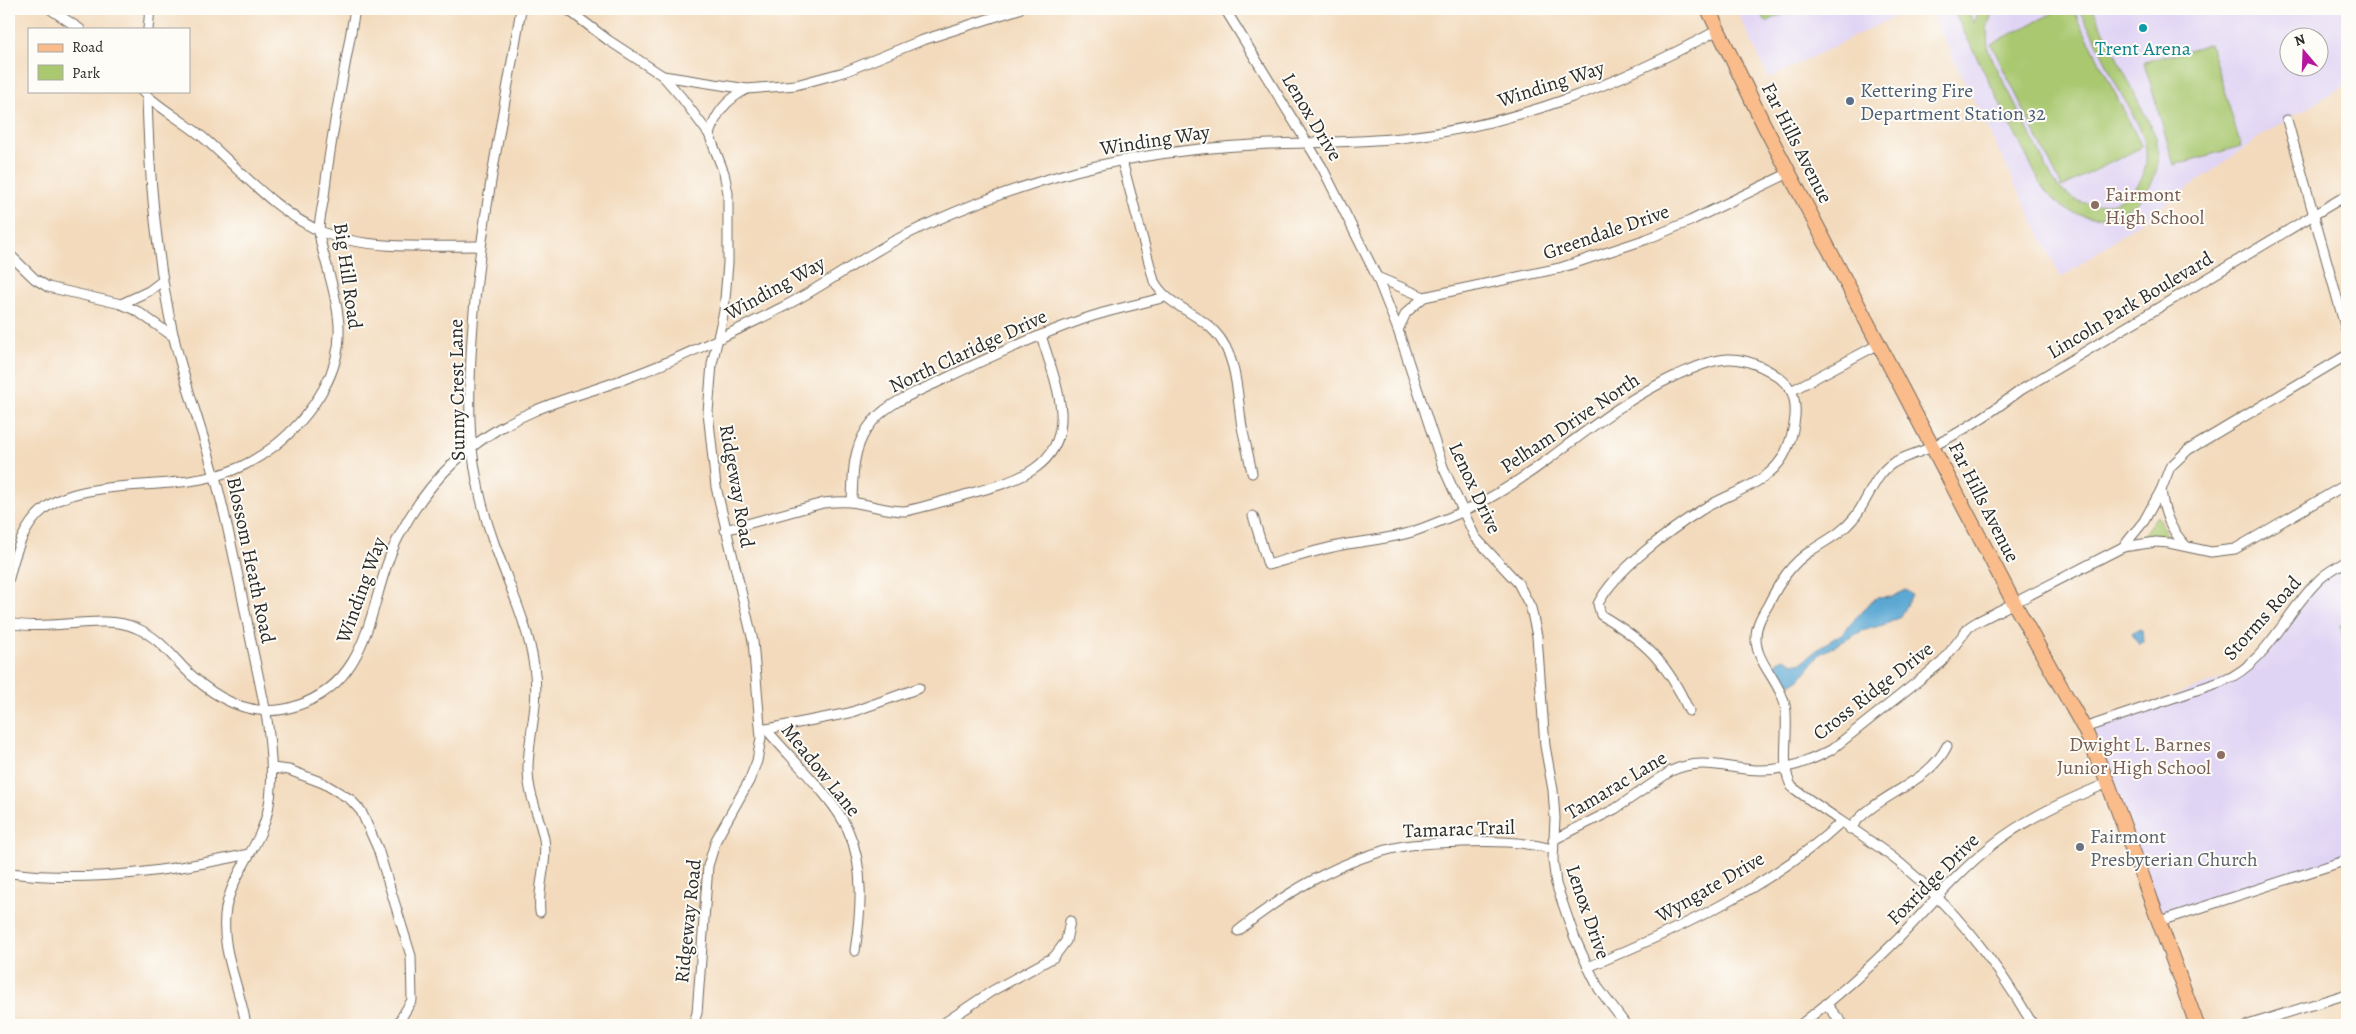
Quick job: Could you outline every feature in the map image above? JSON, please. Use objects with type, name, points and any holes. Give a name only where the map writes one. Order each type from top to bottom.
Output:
[{"type":"main road","name":"Far Hills Avenue","points":[[1708,9],[1789,173],[2014,603],[2084,728],[2108,783],[2197,1025]]},
{"type":"street","points":[[50,9],[78,28]]},
{"type":"street","points":[[148,28],[150,9]]},
{"type":"street","name":"Big Hill Road","points":[[9,578],[15,553],[23,536],[33,520],[52,503],[78,494],[105,488],[215,477],[256,459],[288,435],[315,403],[329,377],[337,350],[340,320],[319,231],[330,143],[354,9]]},
{"type":"street","name":"Sunny Crest Lane","points":[[521,9],[480,246],[471,356],[472,447],[486,518],[518,607],[534,664],[537,703],[528,770],[529,787],[544,839],[545,851],[539,888],[540,912]]},
{"type":"street","name":"Ridgeway Road","points":[[567,9],[608,40],[663,76],[682,98],[709,134],[724,173],[729,209],[726,292],[719,338],[712,364],[708,412],[715,479],[725,530],[750,620],[763,730],[757,761],[716,840],[708,866],[697,1013],[693,1025]]},
{"type":"street","points":[[663,76],[747,88],[771,88],[820,80],[954,29],[1019,9]]},
{"type":"street","name":"Lenox Drive","points":[[1225,9],[1308,144],[1377,278],[1398,330],[1443,467],[1475,537],[1518,583],[1531,608],[1537,636],[1545,746],[1553,790],[1555,818],[1553,844],[1556,884],[1574,936],[1588,967],[1599,989],[1626,1025]]},
{"type":"street","name":"Winding Way","points":[[9,624],[33,627],[108,622],[134,626],[159,641],[189,673],[218,696],[238,706],[265,712],[284,710],[316,697],[339,678],[352,662],[369,629],[391,554],[400,534],[428,488],[472,447],[501,425],[628,378],[719,338],[786,306],[851,265],[938,219],[1024,186],[1122,161],[1214,148],[1404,138],[1451,131],[1526,113],[1589,92],[1622,78],[1718,30]]},
{"type":"street","points":[[709,134],[721,108],[727,101],[747,88]]},
{"type":"street","points":[[145,94],[196,132],[280,206],[319,231],[337,238],[376,244],[480,246]]},
{"type":"street","name":"Blossom Heath Road","points":[[145,94],[149,168],[162,281],[174,337],[229,532],[265,712],[272,768],[272,788],[267,818],[232,890],[224,923],[228,956],[240,996],[246,1025]]},
{"type":"street","points":[[2287,120],[2347,333]]},
{"type":"street","points":[[1122,161],[1154,281],[1165,297],[1202,320],[1215,332],[1228,353],[1233,367],[1252,472]]},
{"type":"street","name":"Greendale Drive","points":[[1424,297],[1511,280],[1603,255],[1690,222],[1789,173]]},
{"type":"street","name":"Lincoln Park Boulevard","points":[[1787,768],[1786,711],[1779,687],[1757,647],[1758,622],[1778,584],[1789,570],[1812,550],[1845,528],[1864,504],[1884,470],[1893,463],[1933,446],[1993,411],[2021,390],[2347,196]]},
{"type":"street","points":[[9,254],[35,279],[48,287],[122,304],[138,311],[174,337]]},
{"type":"street","points":[[1377,278],[1424,297],[1406,313],[1398,330]]},
{"type":"street","points":[[122,304],[149,291],[162,281]]},
{"type":"street","name":"North Claridge Drive","points":[[852,502],[855,455],[866,429],[879,414],[898,402],[1041,334],[1082,319],[1165,297]]},
{"type":"street","points":[[725,530],[823,503],[852,502],[894,511],[905,511],[1019,479],[1036,469],[1045,461],[1058,437],[1061,413],[1059,397],[1041,334]]},
{"type":"street","points":[[1689,711],[1662,662],[1638,638],[1601,615],[1597,609],[1598,604],[1605,593],[1651,546],[1705,508],[1763,478],[1780,462],[1791,436],[1794,419],[1795,402],[1791,391],[1879,344]]},
{"type":"street","points":[[2123,547],[2144,521],[2161,490],[2170,467],[2188,450],[2347,355]]},
{"type":"street","name":"Pelham Drive North","points":[[1253,516],[1268,566],[1322,550],[1412,532],[1463,511],[1516,481],[1632,398],[1698,366],[1714,361],[1739,360],[1768,371],[1786,384],[1791,391]]},
{"type":"street","points":[[2123,547],[2156,542],[2211,552],[2235,549],[2347,484]]},
{"type":"street","points":[[2161,490],[2164,513],[2173,532],[2186,546]]},
{"type":"street","name":"Cross Ridge Drive","points":[[1787,768],[1814,759],[1844,741],[1942,662],[1969,628],[2123,547]]},
{"type":"street","name":"Storms Road","points":[[2084,728],[2223,681],[2241,672],[2310,590],[2322,578],[2347,561]]},
{"type":"street","points":[[763,730],[849,714],[919,688]]},
{"type":"street","name":"Meadow Lane","points":[[763,730],[820,790],[848,830],[855,850],[860,885],[860,922],[856,951]]},
{"type":"street","points":[[1850,829],[1860,817],[1936,764],[1947,746]]},
{"type":"street","name":"Tamarac Lane","points":[[1553,844],[1592,822],[1670,771],[1682,766],[1711,763],[1760,770],[1787,768]]},
{"type":"street","points":[[272,768],[289,770],[323,783],[350,799],[360,811],[378,849],[411,956],[412,1000],[397,1025]]},
{"type":"street","points":[[1787,768],[1789,783],[1792,788],[1900,864],[1936,897],[1987,955],[2009,985],[2033,1025]]},
{"type":"street","name":"Foxridge Drive","points":[[1800,1025],[1826,1004],[1896,940],[1970,863],[2021,825],[2046,810],[2108,783]]},
{"type":"street","name":"Wyngate Drive","points":[[1588,967],[1668,932],[1714,908],[1812,846],[1840,822]]},
{"type":"street","name":"Tamarac Trail","points":[[1238,931],[1260,913],[1307,884],[1355,862],[1404,846],[1496,841],[1553,844]]},
{"type":"street","points":[[9,874],[67,877],[138,873],[199,865],[249,854]]},
{"type":"street","points":[[2160,921],[2347,860]]},
{"type":"street","points":[[941,1025],[992,991],[1054,957],[1066,941],[1070,922]]},
{"type":"street","points":[[2248,1025],[2347,994]]},
{"type":"street","points":[[1826,1004],[1844,1025]]},
{"type":"shaded area","points":[[1736,9],[1911,9],[1769,78]]},
{"type":"shaded area","name":"Fairmont High School","points":[[1929,9],[2347,9],[2347,84],[2267,132],[2061,278]]},
{"type":"shaded area","name":"Dwight L. Barnes Junior High School","points":[[2347,561],[2347,860],[2160,921],[2084,728],[2241,672],[2310,590]]},
{"type":"green space","points":[[1760,9],[1794,9],[1766,22]]},
{"type":"green space","points":[[1960,9],[1967,9],[1974,23],[1980,9],[1994,9],[1987,27],[1988,50],[2052,178],[2064,192],[2079,201],[2095,204],[2111,203],[2126,196],[2137,185],[2145,170],[2146,151],[2139,126],[2078,9],[2093,9],[2156,137],[2158,163],[2151,185],[2137,202],[2119,213],[2099,217],[2077,214],[2057,203],[2040,183],[1954,12]]},
{"type":"green space","points":[[2061,9],[2073,9],[2142,147],[2062,187],[1991,44]]},
{"type":"green space","points":[[2210,44],[2241,146],[2174,165],[2144,62]]},
{"type":"green space","points":[[2157,516],[2169,538],[2140,539]]},
{"type":"green space","points":[[2347,622],[2347,650],[2340,625]]},
{"type":"water","points":[[1906,590],[1912,595],[1899,618],[1862,631],[1820,654],[1800,679],[1792,684],[1783,678],[1776,669],[1777,661],[1784,658],[1794,663],[1801,663],[1823,645],[1843,633],[1876,598],[1892,597]]},
{"type":"water","points":[[2139,629],[2142,631],[2143,642],[2139,645],[2132,634]]},
{"type":"place","name":"Trent Arena","points":[[2143,28]]},
{"type":"place","name":"Kettering Fire Department Station 32","points":[[1850,101]]},
{"type":"place","name":"Fairmont High School","points":[[2095,205]]},
{"type":"place","name":"Dwight L. Barnes Junior High School","points":[[2221,755]]},
{"type":"place","name":"Fairmont Presbyterian Church","points":[[2080,847]]}]
